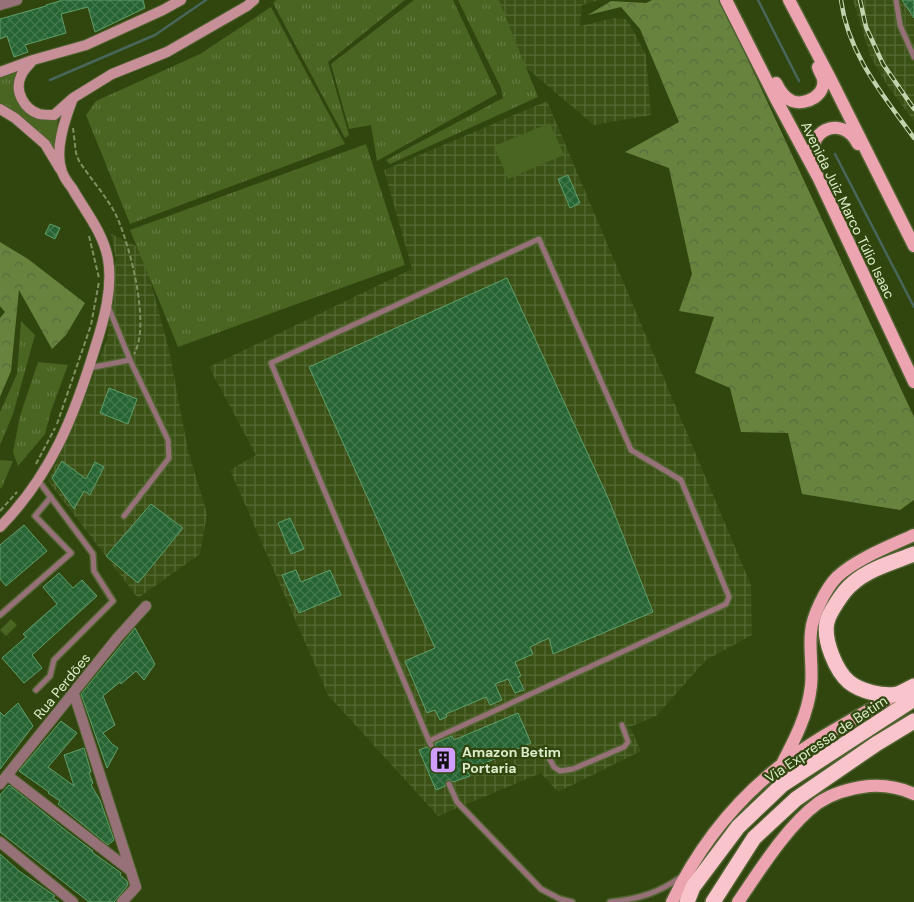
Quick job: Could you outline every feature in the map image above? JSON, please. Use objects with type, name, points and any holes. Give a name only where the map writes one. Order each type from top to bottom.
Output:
[{"type":"highway","points":[[914,554],[867,574],[851,584],[827,622],[827,639],[831,654],[839,670],[849,682],[881,694],[897,694],[914,686]]},
{"type":"highway","name":"Via Expressa de Betim","points":[[687,902],[693,887],[738,827],[782,786],[914,699]]},
{"type":"highway","points":[[713,902],[754,838],[796,799],[914,720]]},
{"type":"main road","points":[[0,72],[32,60],[86,44],[163,10],[181,0]]},
{"type":"main road","points":[[32,60],[21,75],[19,84],[20,97],[28,108],[40,114],[54,115],[73,98],[112,74],[167,52],[247,6],[254,0]]},
{"type":"main road","points":[[726,0],[756,42],[782,94],[791,101],[802,103],[813,99],[820,91],[823,80],[798,26],[789,0]]},
{"type":"main road","name":"Avenida Juiz Marco Túlio Isaac","points":[[726,0],[819,179],[914,382]]},
{"type":"main road","points":[[789,0],[914,246]]},
{"type":"main road","points":[[62,172],[60,153],[63,127],[73,98]]},
{"type":"main road","points":[[0,110],[15,118],[45,144],[98,230],[108,260],[108,296],[89,368],[74,411],[52,458],[38,480],[0,527]]},
{"type":"main road","points":[[851,248],[845,218],[814,159],[812,148],[816,137],[824,130],[835,127],[846,130],[854,137],[873,176],[894,206]]},
{"type":"main road","points":[[781,765],[806,713],[812,685],[811,630],[816,612],[825,593],[836,578],[850,566],[914,535]]},
{"type":"main road","points":[[672,902],[685,874],[716,830],[757,786],[781,765],[818,740],[897,694]]},
{"type":"main road","points":[[738,902],[784,838],[818,804],[834,794],[855,788],[881,785],[914,794]]},
{"type":"street","points":[[0,5],[17,0]]},
{"type":"street","name":"Rua Perdões","points":[[0,784],[146,606]]},
{"type":"street","points":[[74,694],[136,887],[122,902]]},
{"type":"street","points":[[7,775],[131,871]]},
{"type":"street","points":[[0,842],[73,902]]},
{"type":"lane","points":[[896,0],[900,25],[914,57]]},
{"type":"lane","points":[[539,239],[631,450],[681,480],[729,597],[726,604],[430,743],[271,363],[539,239]]},
{"type":"lane","points":[[106,304],[170,448],[169,458],[124,516]]},
{"type":"lane","points":[[89,368],[130,360]]},
{"type":"lane","points":[[36,690],[50,676],[54,660],[113,601],[94,571],[93,554],[38,480]]},
{"type":"lane","points":[[0,615],[71,552],[35,516],[51,497]]},
{"type":"lane","points":[[548,756],[554,767],[560,771],[564,772],[580,766],[627,745],[628,742],[622,725]]},
{"type":"lane","points":[[449,784],[457,802],[541,889],[560,899],[572,902]]},
{"type":"lane","points":[[610,902],[640,898],[664,889],[685,874]]},
{"type":"path","points":[[74,128],[76,153],[79,161],[115,214],[128,248],[135,280],[141,328],[138,348],[130,360]]},
{"type":"path","points":[[36,464],[57,424],[91,325],[100,280],[89,234]]},
{"type":"path","points":[[0,511],[22,486]]},
{"type":"shaded area","points":[[499,0],[600,0],[582,5],[580,26],[614,18],[627,19],[646,55],[651,115],[594,125],[511,55]]},
{"type":"shaded area","points":[[853,0],[914,0],[914,121],[889,88],[871,58]]},
{"type":"shaded area","points":[[547,101],[751,585],[752,635],[706,660],[656,716],[630,727],[641,751],[558,792],[541,773],[438,816],[328,695],[230,470],[256,455],[209,367],[412,269],[384,170]]},
{"type":"shaded area","points":[[111,234],[142,249],[169,350],[188,450],[207,514],[200,554],[138,598],[48,481],[83,403],[107,339],[116,259]]},
{"type":"green space","points":[[276,0],[405,0],[328,62],[349,135],[345,138],[273,3]]},
{"type":"green space","points":[[414,0],[453,0],[497,94],[377,161],[371,125],[349,129],[331,64]]},
{"type":"green space","points":[[458,0],[499,0],[538,97],[390,164],[386,160],[503,98],[501,88]]},
{"type":"green space","points":[[652,0],[720,0],[914,417],[914,500],[900,510],[802,494],[788,433],[741,432],[730,388],[695,373],[714,317],[679,311],[692,274],[669,168],[625,152],[679,122],[640,29],[621,7],[588,15],[611,1],[646,3]]},
{"type":"green space","points":[[271,7],[345,144],[130,224],[86,115],[96,101],[200,54]]},
{"type":"green space","points":[[17,70],[16,97],[26,111],[58,117],[56,156],[39,133],[25,119],[18,113],[0,105],[0,77]]},
{"type":"green space","points":[[550,123],[564,155],[508,179],[494,146]]},
{"type":"green space","points":[[366,144],[405,265],[178,347],[130,230]]},
{"type":"green space","points":[[0,242],[28,259],[85,303],[66,335],[52,349],[19,290],[11,371],[0,397],[0,318],[5,312],[0,306]]},
{"type":"green space","points":[[21,321],[35,335],[13,414],[0,445],[0,412],[17,374]]},
{"type":"green space","points":[[38,362],[68,365],[51,411],[45,434],[18,466],[13,452],[20,416]]},
{"type":"green space","points":[[0,460],[13,461],[0,489]]},
{"type":"green space","points":[[11,619],[17,625],[6,636],[0,630]]},
{"type":"building","points":[[60,0],[143,0],[145,8],[95,32],[88,7],[61,14],[66,33],[25,45],[28,52],[14,57],[7,36],[0,39],[0,19]]},
{"type":"building","points":[[902,0],[914,0],[914,18]]},
{"type":"building","points":[[568,175],[580,203],[570,208],[558,179]]},
{"type":"building","points":[[50,224],[60,228],[55,239],[45,234]]},
{"type":"building","points":[[507,278],[609,500],[653,612],[553,654],[549,638],[530,647],[533,654],[515,662],[521,676],[518,677],[524,690],[515,693],[508,679],[495,684],[502,700],[490,705],[486,697],[446,714],[447,717],[440,720],[435,710],[427,713],[405,661],[435,648],[309,367]]},
{"type":"building","points":[[109,388],[137,399],[128,424],[100,413]]},
{"type":"building","points":[[62,461],[86,479],[95,462],[104,467],[90,495],[84,491],[74,509],[52,478]]},
{"type":"building","points":[[151,504],[183,528],[138,583],[106,556]]},
{"type":"building","points":[[290,518],[304,549],[291,554],[278,523]]},
{"type":"building","points":[[24,525],[47,551],[6,586],[0,579],[0,545]]},
{"type":"building","points":[[296,570],[301,582],[330,570],[341,595],[299,613],[282,575]]},
{"type":"building","points":[[59,573],[73,588],[82,580],[97,596],[32,655],[42,668],[24,683],[2,658],[26,637],[23,634],[57,604],[43,587]]},
{"type":"building","points":[[135,628],[155,664],[144,680],[136,671],[103,696],[115,725],[103,733],[118,748],[107,768],[81,694]]},
{"type":"building","points":[[18,703],[33,726],[0,769],[0,712],[4,716]]},
{"type":"building","points":[[518,713],[531,743],[467,771],[470,776],[453,782],[447,780],[445,786],[436,790],[419,750],[427,747],[432,749],[435,747],[435,743],[452,736],[454,740]]},
{"type":"building","points":[[61,721],[77,733],[48,767],[74,786],[64,755],[84,748],[91,772],[89,773],[93,783],[91,785],[100,800],[114,840],[108,845],[58,804],[60,801],[19,771]]},
{"type":"building","points":[[9,785],[121,873],[120,875],[127,881],[128,885],[114,902],[89,902],[0,832],[0,795]]},
{"type":"building","points":[[0,854],[19,871],[55,896],[53,898],[59,902],[0,902]]},
{"type":"waterway","points":[[50,80],[155,35],[206,0]]},
{"type":"waterway","points":[[758,0],[799,81]]},
{"type":"waterway","points":[[835,154],[914,307]]},
{"type":"railway","points":[[841,0],[845,20],[859,56],[879,90],[914,138]]},
{"type":"railway","points":[[860,0],[866,27],[883,64],[914,109]]},
{"type":"place","name":"Amazon Betim Portaria","points":[[443,760]]}]
